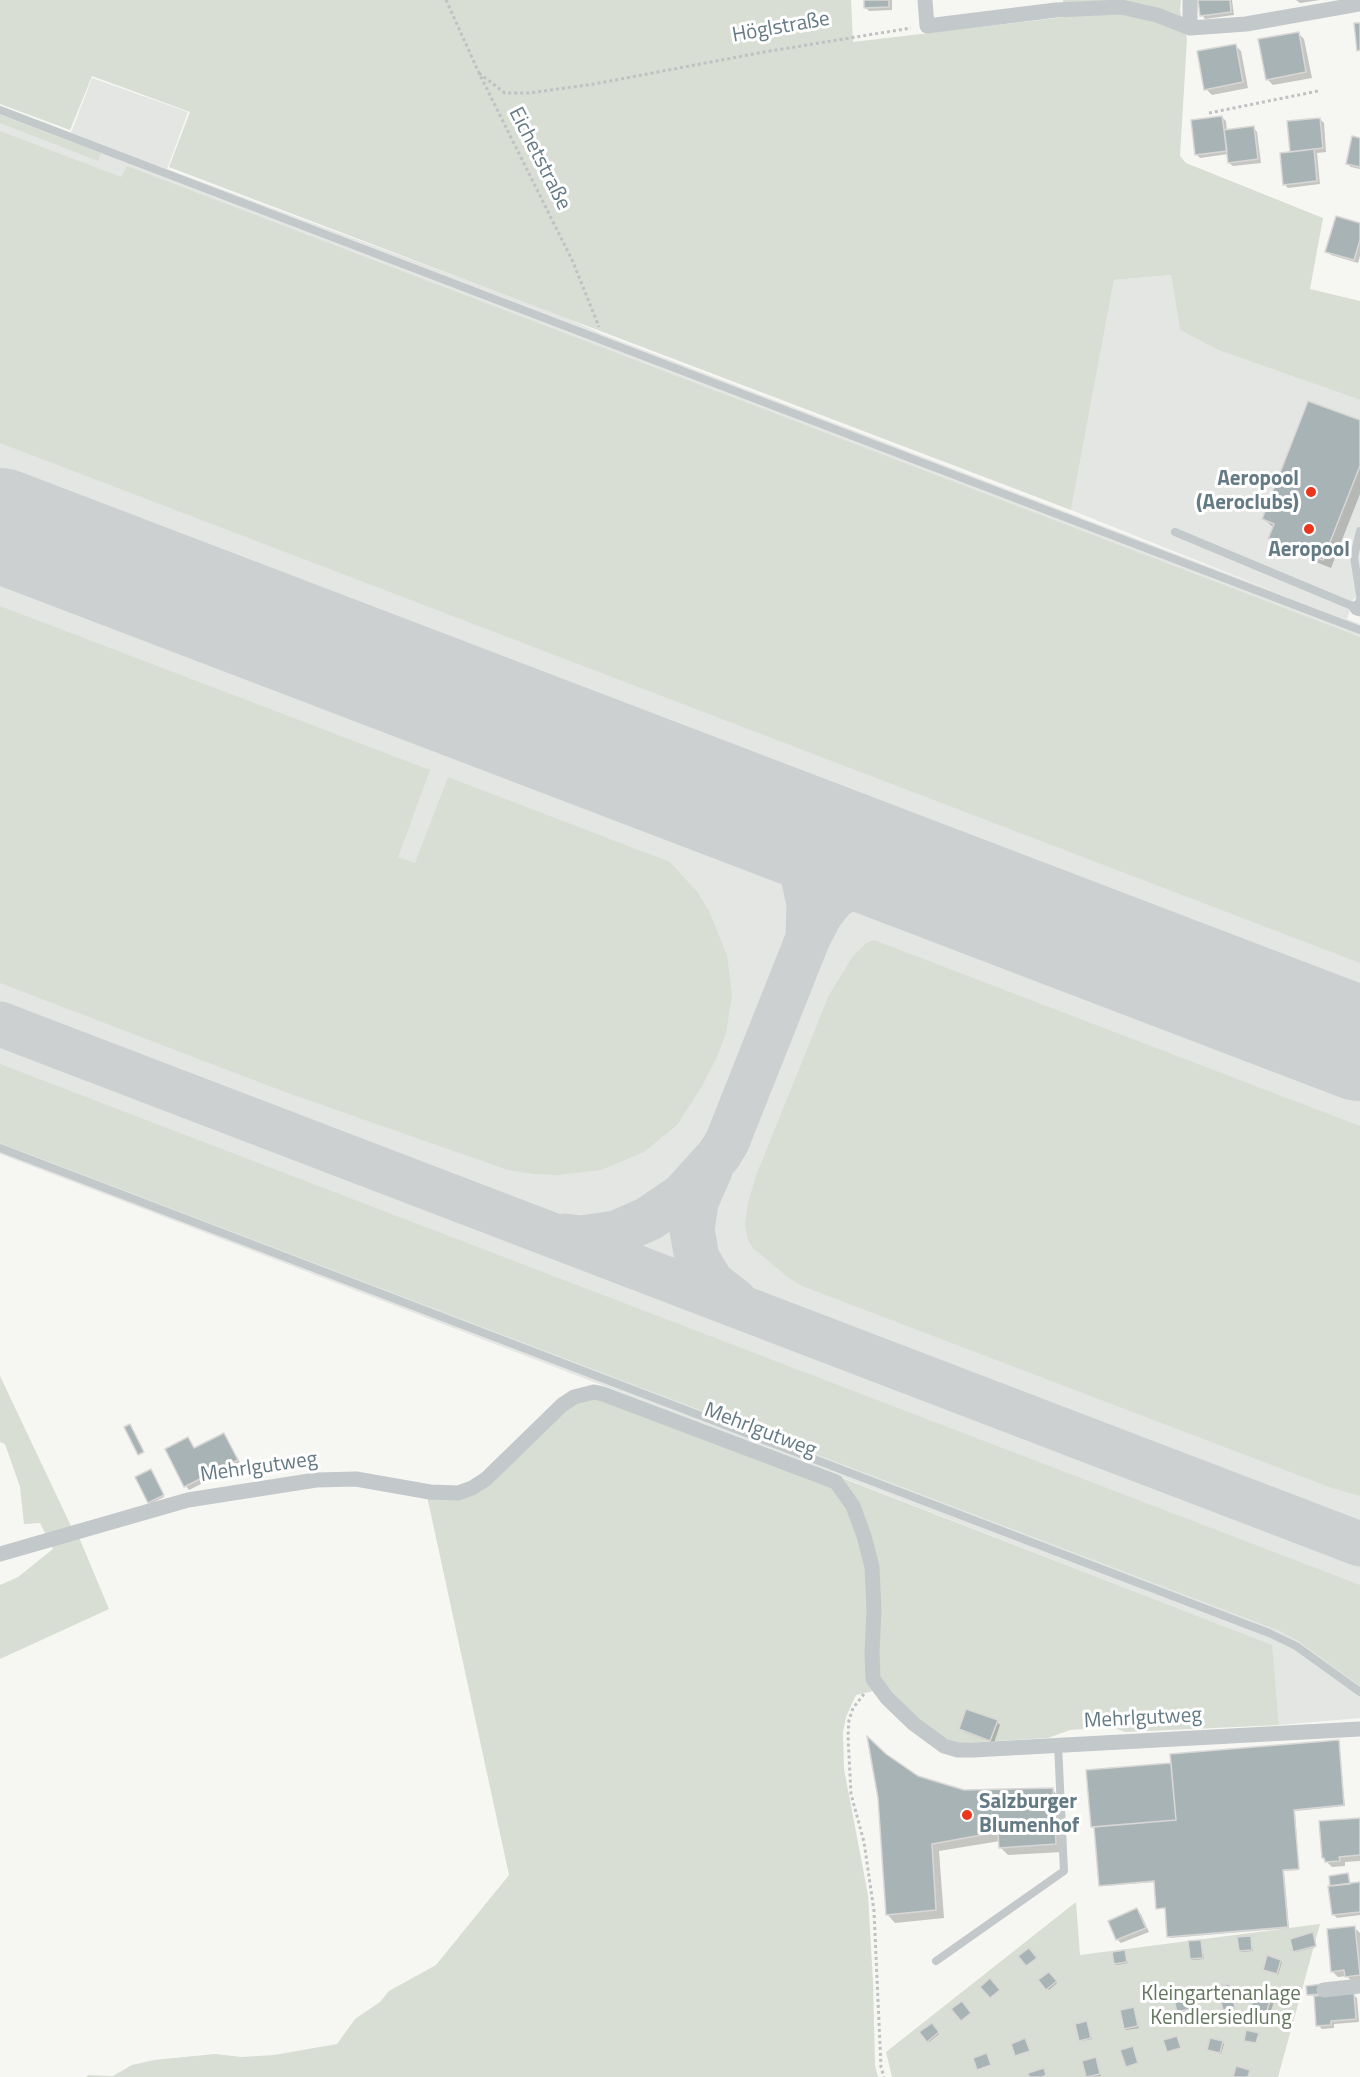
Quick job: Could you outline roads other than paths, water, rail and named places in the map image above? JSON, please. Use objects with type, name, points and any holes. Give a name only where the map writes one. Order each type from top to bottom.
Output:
[{"type":"street","points":[[925,0],[927,26],[1056,5],[1121,7],[1157,15],[1191,28],[1246,24],[1351,3]]},
{"type":"street","points":[[1190,0],[1191,28]]},
{"type":"street","name":"Mehrlgutweg","points":[[0,1554],[188,1500],[316,1480],[356,1479],[430,1492],[458,1493],[486,1479],[562,1405],[587,1392],[603,1394],[837,1475],[853,1506],[872,1567],[873,1679],[887,1698],[914,1724],[944,1746],[958,1750],[973,1750],[1360,1729]]},
{"type":"street","points":[[1324,1990],[1360,1986]]},
{"type":"lane","points":[[0,111],[601,337],[1360,630]]},
{"type":"lane","points":[[1175,532],[1359,603],[1354,557],[1360,531]]},
{"type":"lane","points":[[0,1148],[837,1475],[1269,1633],[1296,1646],[1360,1692]]},
{"type":"lane","points":[[936,1961],[1064,1872],[1058,1745]]},
{"type":"place","name":"Aeropool (Aeroclubs)","points":[[1311,492]]},
{"type":"place","name":"Aeropool","points":[[1309,529]]},
{"type":"place","name":"Salzburger Blumenhof","points":[[967,1815]]},
{"type":"park label","name":"Kleingartenanlage Kendlersiedlung","points":[[1221,2007]]}]
